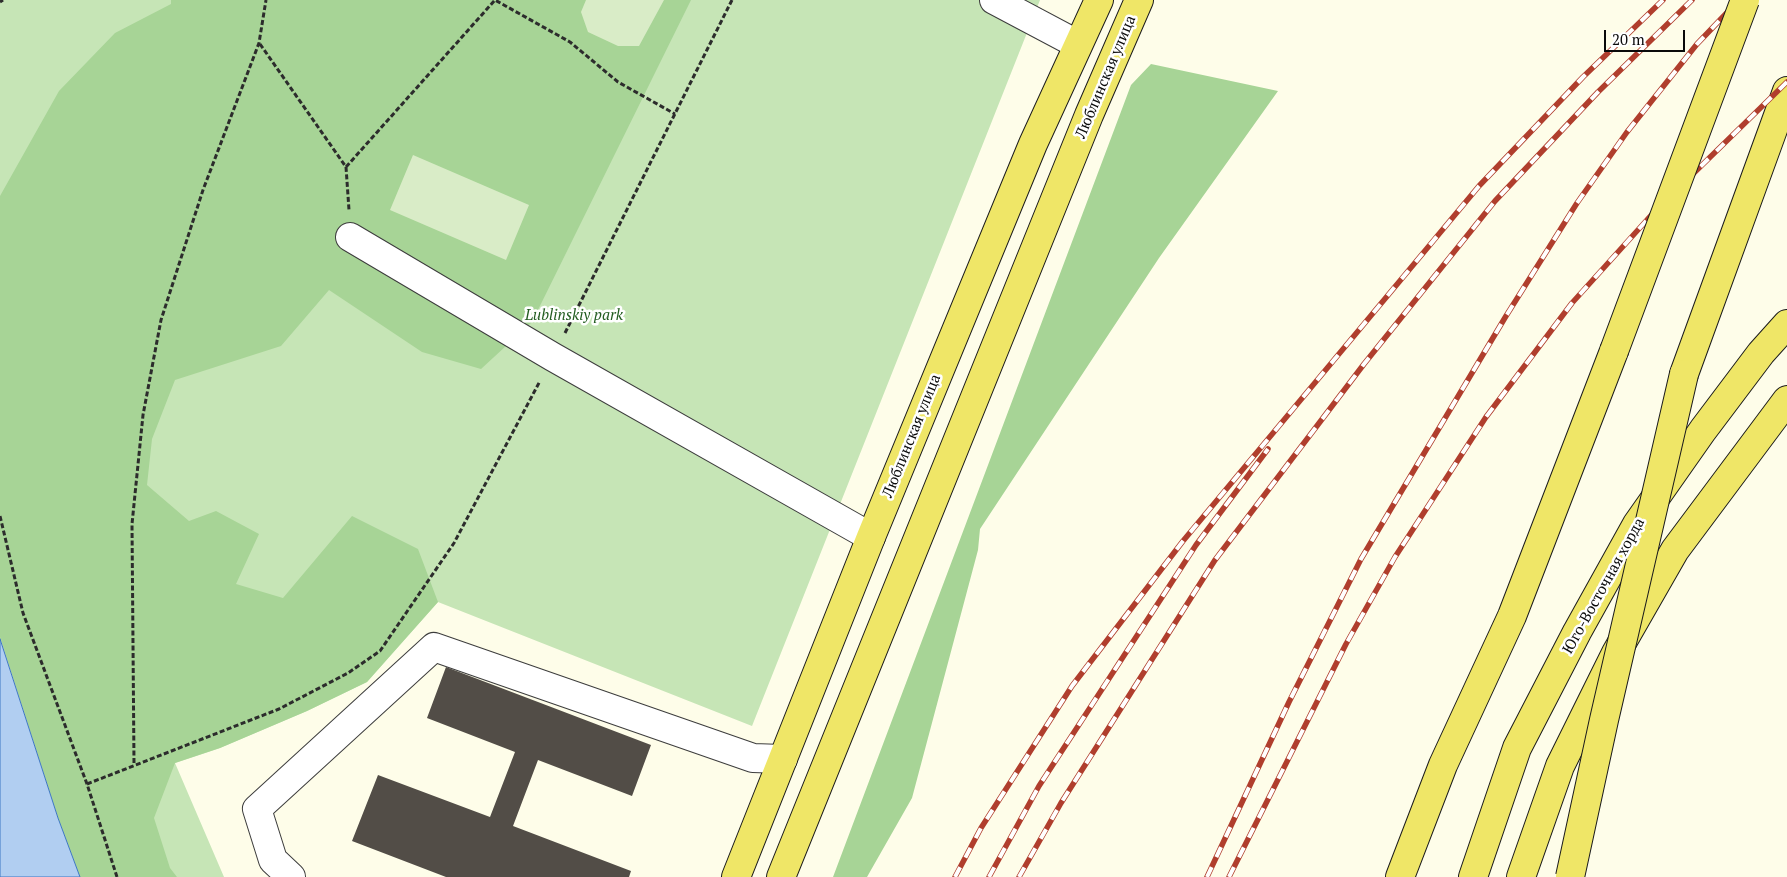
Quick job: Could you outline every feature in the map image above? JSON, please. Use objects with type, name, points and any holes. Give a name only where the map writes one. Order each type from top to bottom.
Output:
[{"type":"main road","name":"Люблинская улица","points":[[736,877],[871,537],[1029,154],[1077,44],[1099,0]]},
{"type":"main road","name":"Люблинская улица","points":[[781,877],[1081,134],[1139,0]]},
{"type":"main road","points":[[1400,877],[1443,765],[1512,616],[1614,351],[1745,0]]},
{"type":"main road","points":[[1570,877],[1604,720],[1684,374],[1787,91]]},
{"type":"main road","name":"Юго-Восточная хорда","points":[[1473,877],[1517,748],[1577,632],[1637,524],[1708,422],[1761,353],[1787,324]]},
{"type":"main road","points":[[1521,877],[1560,766],[1621,645],[1675,550],[1787,400]]},
{"type":"lane","points":[[994,0],[1077,44]]},
{"type":"lane","points":[[350,237],[553,357],[871,537]]},
{"type":"lane","points":[[290,877],[273,860],[257,809],[434,647],[753,758],[783,759]]},
{"type":"path","points":[[134,764],[132,524],[143,415],[161,320],[203,190],[259,43],[266,0]]},
{"type":"path","points":[[346,167],[495,0],[570,42],[618,82],[675,114]]},
{"type":"path","points":[[87,784],[134,764],[279,709],[348,673],[380,651],[454,542],[553,357],[732,0]]},
{"type":"path","points":[[259,43],[346,167],[350,237]]},
{"type":"path","points":[[0,516],[23,614],[87,784],[117,877]]},
{"type":"green space","name":"Lublinskiy park","points":[[0,0],[1040,0],[752,726],[438,602],[367,682],[307,711],[220,748],[175,763],[224,877],[80,877],[58,818],[0,639]]},
{"type":"green space","points":[[171,0],[691,0],[532,322],[481,369],[422,352],[329,290],[281,346],[175,380],[152,439],[147,485],[189,521],[216,511],[259,534],[236,584],[283,598],[352,516],[418,549],[438,602],[367,682],[307,711],[220,748],[175,763],[154,818],[170,868],[177,877],[80,877],[58,818],[0,637],[0,196],[59,91],[115,33],[171,4]]},
{"type":"green space","points":[[586,0],[664,0],[639,46],[618,46],[588,32],[581,12]]},
{"type":"green space","points":[[1151,64],[1278,91],[1159,258],[980,529],[978,550],[912,798],[867,877],[833,877],[1131,85]]},
{"type":"green space","points":[[413,155],[529,205],[506,260],[390,210]]},
{"type":"water","points":[[0,639],[58,818],[80,877],[0,877]]},
{"type":"building","points":[[446,667],[651,745],[632,796],[538,760],[513,826],[631,871],[629,877],[446,877],[352,841],[378,775],[490,817],[515,752],[427,718]]},
{"type":"railway","points":[[955,877],[981,828],[1072,686],[1183,541],[1479,186],[1583,77],[1663,0]]},
{"type":"railway","points":[[1019,877],[1061,803],[1215,560],[1364,364],[1495,201],[1598,92],[1692,0]]},
{"type":"railway","points":[[1207,877],[1289,702],[1361,559],[1506,316],[1577,203],[1627,132],[1697,44],[1739,0]]},
{"type":"railway","points":[[1229,877],[1346,644],[1395,557],[1486,417],[1572,303],[1655,211],[1787,82]]},
{"type":"railway","points":[[989,877],[1039,786],[1196,545],[1268,449]]}]
